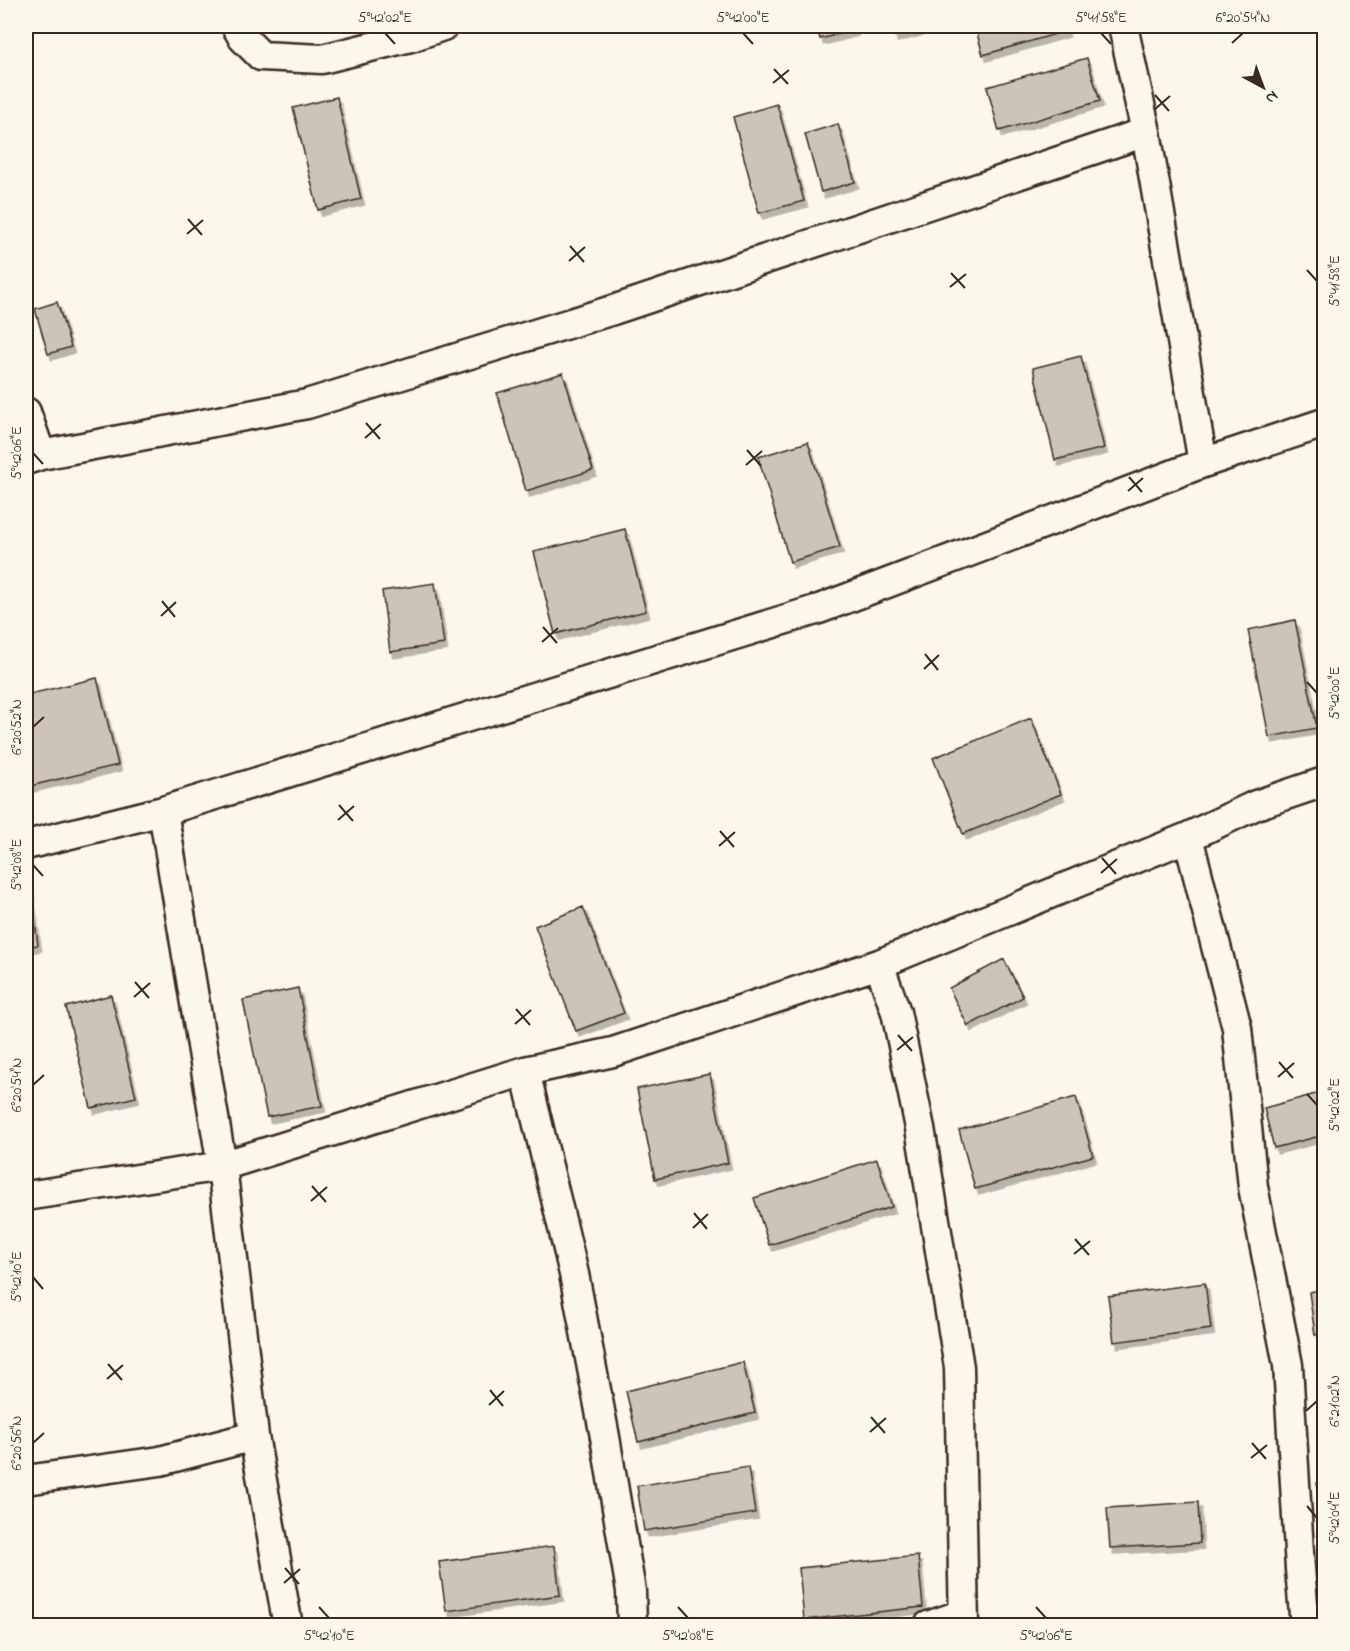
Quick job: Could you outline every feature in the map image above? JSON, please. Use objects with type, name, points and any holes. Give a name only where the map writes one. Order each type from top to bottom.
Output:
[{"type":"street","points":[[236,26],[243,38],[261,56],[322,59],[411,37],[443,26]]},
{"type":"street","points":[[1123,26],[1146,132],[1203,463]]},
{"type":"street","points":[[26,412],[33,458],[307,404],[613,310],[1146,132]]},
{"type":"street","points":[[26,845],[163,812],[819,609],[1203,463],[1324,423]]},
{"type":"street","points":[[26,1196],[222,1166],[525,1071],[613,1052],[879,964],[1188,837],[1256,805],[1324,782]]},
{"type":"street","points":[[163,812],[222,1166],[254,1436],[288,1626]]},
{"type":"street","points":[[1188,837],[1238,1028],[1253,1187],[1288,1365],[1305,1626]]},
{"type":"street","points":[[879,964],[896,1012],[918,1117],[959,1367],[964,1620],[928,1626]]},
{"type":"street","points":[[525,1071],[574,1274],[631,1591],[632,1626]]},
{"type":"street","points":[[26,1480],[160,1461],[254,1436]]},
{"type":"building","points":[[817,26],[854,26],[855,30],[820,39]]},
{"type":"building","points":[[892,26],[932,26],[894,36]]},
{"type":"building","points":[[975,26],[1065,26],[1066,31],[983,55]]},
{"type":"building","points":[[1087,58],[1100,101],[999,131],[987,87]]},
{"type":"building","points":[[337,97],[361,199],[318,210],[293,108]]},
{"type":"building","points":[[777,104],[804,201],[759,213],[733,117]]},
{"type":"building","points":[[838,124],[855,182],[821,192],[805,134]]},
{"type":"building","points":[[57,302],[71,347],[48,354],[35,309]]},
{"type":"building","points":[[1081,356],[1104,448],[1055,460],[1033,368]]},
{"type":"building","points":[[563,373],[593,470],[526,491],[497,393]]},
{"type":"building","points":[[808,442],[840,547],[790,562],[758,457]]},
{"type":"building","points":[[625,529],[646,611],[555,634],[534,552]]},
{"type":"building","points":[[435,583],[444,644],[390,652],[382,591]]},
{"type":"building","points":[[1295,620],[1317,728],[1269,737],[1248,630]]},
{"type":"building","points":[[97,678],[118,765],[26,787],[26,695]]},
{"type":"building","points":[[1031,718],[1061,794],[963,834],[933,758]]},
{"type":"building","points":[[29,880],[38,945],[26,947],[26,881]]},
{"type":"building","points":[[583,907],[624,1013],[576,1031],[535,926]]},
{"type":"building","points":[[1004,959],[1023,997],[968,1026],[949,988]]},
{"type":"building","points":[[298,988],[322,1106],[267,1117],[243,1000]]},
{"type":"building","points":[[111,995],[136,1097],[91,1108],[66,1007]]},
{"type":"building","points":[[710,1074],[728,1163],[655,1179],[637,1089]]},
{"type":"building","points":[[1323,1092],[1324,1135],[1274,1148],[1264,1108]]},
{"type":"building","points":[[1076,1097],[1093,1156],[975,1189],[959,1130]]},
{"type":"building","points":[[877,1159],[892,1207],[769,1245],[754,1198]]},
{"type":"building","points":[[1205,1283],[1211,1329],[1114,1342],[1108,1296]]},
{"type":"building","points":[[1324,1289],[1324,1333],[1315,1335],[1309,1292]]},
{"type":"building","points":[[743,1362],[755,1413],[638,1442],[626,1391]]},
{"type":"building","points":[[748,1467],[755,1513],[644,1531],[637,1486]]},
{"type":"building","points":[[1324,1481],[1324,1513],[1317,1483]]},
{"type":"building","points":[[1198,1502],[1200,1543],[1110,1548],[1107,1508]]},
{"type":"building","points":[[554,1546],[560,1595],[446,1611],[439,1562]]},
{"type":"building","points":[[918,1556],[923,1607],[804,1620],[799,1568]]}]
